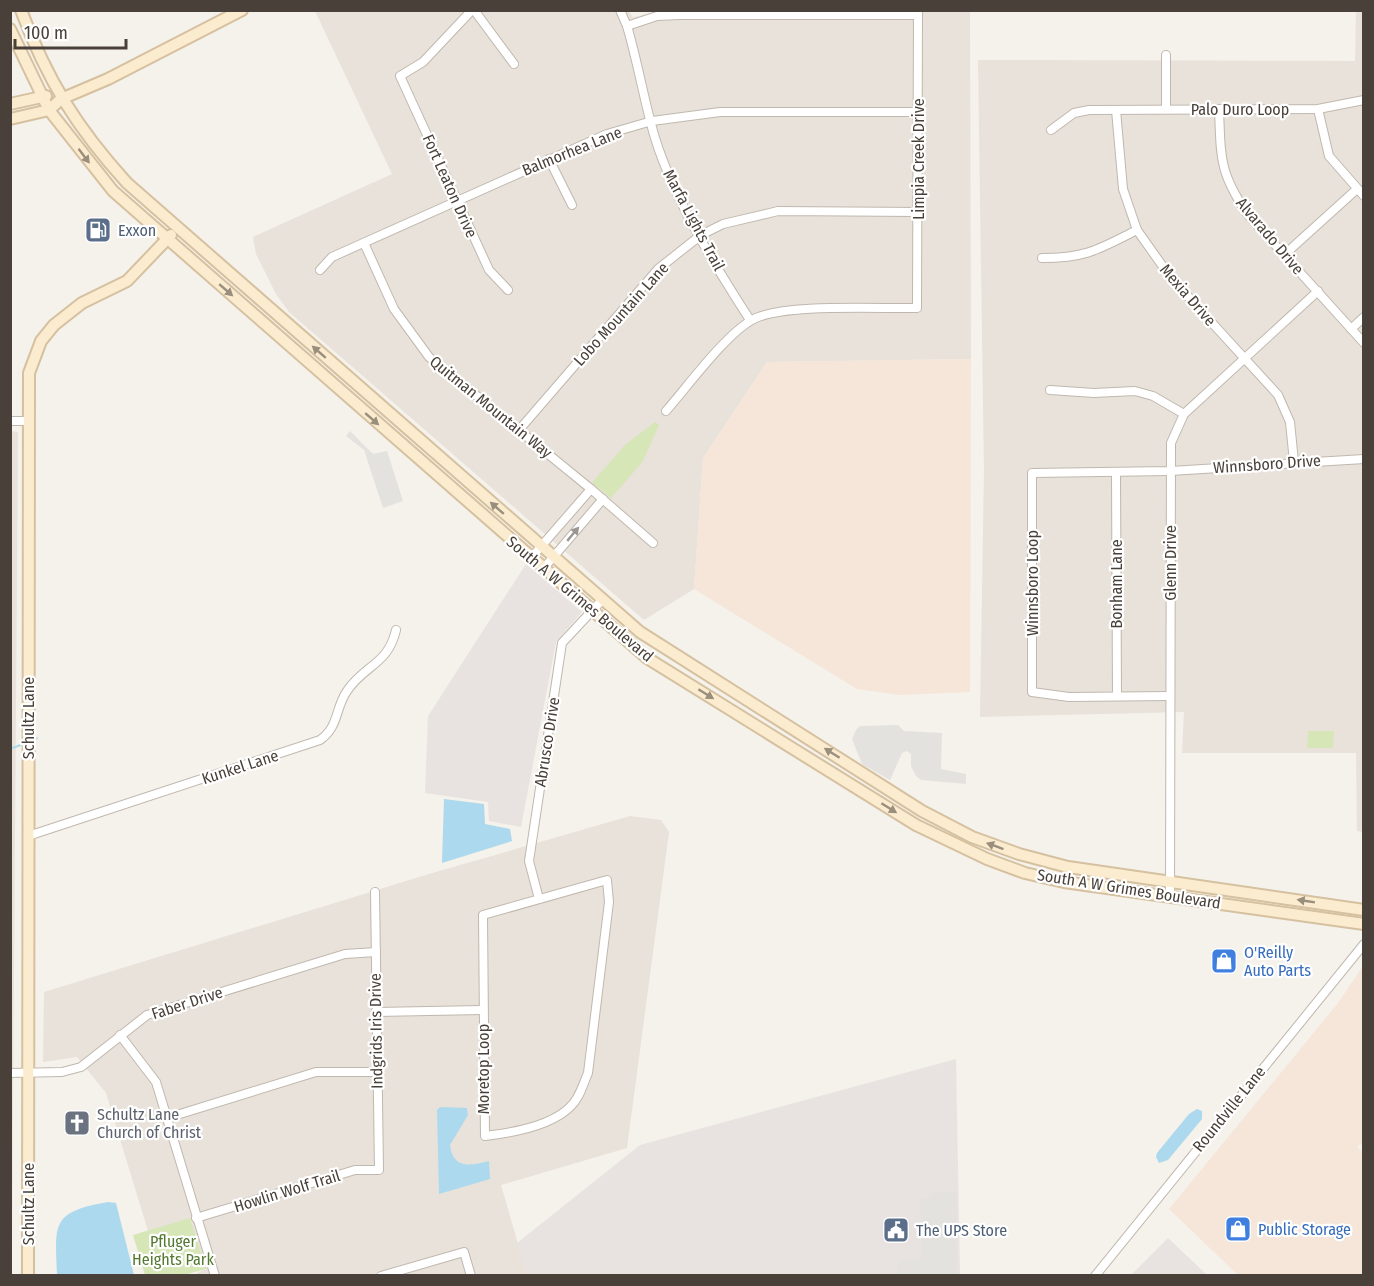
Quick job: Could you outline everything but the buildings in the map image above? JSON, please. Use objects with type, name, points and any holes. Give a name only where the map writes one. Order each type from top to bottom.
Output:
[{"type":"main road","name":"South A W Grimes Boulevard","points":[[21,10],[36,50],[61,99],[103,157],[126,183],[640,632],[922,811],[972,837],[1019,854],[1068,867],[1364,910]]},
{"type":"main road","points":[[10,119],[49,110],[61,99],[108,79],[242,10]]},
{"type":"main road","name":"South A W Grimes Boulevard","points":[[10,29],[49,110],[113,191],[591,612],[647,658],[916,825],[967,850],[1026,873],[1064,882],[1364,924]]},
{"type":"main road","points":[[10,104],[42,95],[61,99]]},
{"type":"main road","name":"Schultz Lane","points":[[28,1275],[29,373],[41,341],[67,313],[127,281],[177,229]]},
{"type":"main road","points":[[279,337],[288,326]]},
{"type":"main road","points":[[352,401],[362,390]]},
{"type":"main road","points":[[445,483],[455,471]]},
{"type":"main road","points":[[675,676],[692,671],[707,673]]},
{"type":"main road","points":[[870,796],[878,783]]},
{"type":"main road","points":[[967,850],[972,837]]},
{"type":"street","points":[[473,10],[514,64]]},
{"type":"street","name":"Fort Leaton Drive","points":[[473,10],[423,62],[400,76],[489,270],[508,290]]},
{"type":"street","name":"Marfa Lights Trail","points":[[620,10],[627,26],[669,175],[750,320]]},
{"type":"street","points":[[627,26],[657,16],[722,12],[918,13]]},
{"type":"street","name":"Limpia Creek Drive","points":[[750,320],[765,313],[788,310],[918,308],[918,13]]},
{"type":"street","points":[[1166,55],[1166,109]]},
{"type":"street","name":"Palo Duro Loop","points":[[1051,130],[1074,114],[1089,110],[1318,109],[1364,100]]},
{"type":"street","name":"Alvarado Drive","points":[[1219,109],[1221,154],[1225,177],[1248,215],[1364,343]]},
{"type":"street","points":[[1318,109],[1329,156],[1364,196]]},
{"type":"street","name":"Mexia Drive","points":[[1116,110],[1122,189],[1137,230],[1171,278],[1278,395],[1286,409],[1290,423],[1294,462]]},
{"type":"street","name":"Balmorhea Lane","points":[[320,270],[332,257],[549,159],[607,134],[652,121],[720,112],[918,112]]},
{"type":"street","points":[[549,159],[572,205]]},
{"type":"street","points":[[1284,255],[1357,189]]},
{"type":"street","name":"Lobo Mountain Lane","points":[[519,430],[658,269],[701,235],[733,221],[778,211],[919,212]]},
{"type":"street","points":[[1042,258],[1073,258],[1090,253],[1137,230]]},
{"type":"street","name":"Quitman Mountain Way","points":[[364,243],[394,309],[429,357],[591,489],[653,543]]},
{"type":"street","name":"Glenn Drive","points":[[1170,896],[1171,443],[1184,414],[1318,291]]},
{"type":"street","points":[[1351,329],[1364,317]]},
{"type":"street","points":[[666,411],[727,342],[750,320]]},
{"type":"street","points":[[1050,390],[1094,393],[1135,391],[1153,396],[1184,414]]},
{"type":"street","points":[[10,421],[28,420]]},
{"type":"street","name":"Winnsboro Drive","points":[[1170,471],[1364,459]]},
{"type":"street","name":"Winnsboro Loop","points":[[1170,471],[1032,473],[1032,692],[1069,698],[1170,696]]},
{"type":"street","name":"Bonham Lane","points":[[1116,472],[1117,696]]},
{"type":"street","points":[[531,558],[591,489]]},
{"type":"street","points":[[543,569],[603,499]]},
{"type":"street","name":"Abrusco Drive","points":[[539,899],[529,861],[562,643],[603,599]]},
{"type":"street","name":"Kunkel Lane","points":[[28,836],[320,740],[334,726],[346,692],[385,658],[393,643],[396,630]]},
{"type":"street","name":"Moretop Loop","points":[[607,880],[609,902],[588,1073],[581,1091],[570,1107],[548,1120],[501,1134],[485,1136],[482,1010],[483,915],[539,899],[607,880]]},
{"type":"street","name":"Indgrids Iris Drive","points":[[375,892],[379,1170]]},
{"type":"street","name":"Roundville Lane","points":[[1095,1275],[1364,944]]},
{"type":"street","name":"Faber Drive","points":[[10,1073],[63,1072],[81,1066],[147,1015],[345,954],[376,952]]},
{"type":"street","points":[[376,1012],[482,1010]]},
{"type":"street","points":[[120,1035],[152,1074],[215,1275]]},
{"type":"street","points":[[167,1118],[316,1072],[377,1072]]},
{"type":"street","name":"Howlin Wolf Trail","points":[[196,1218],[355,1170],[379,1170]]},
{"type":"street","points":[[381,1275],[464,1252],[471,1275]]},
{"type":"shaded area","points":[[628,10],[633,17],[662,11],[970,11],[971,359],[767,362],[703,458],[694,589],[644,620],[289,312],[276,294],[256,254],[253,237],[392,174],[315,11]]},
{"type":"shaded area","points":[[1356,11],[1363,11],[1363,832],[1357,831],[1356,753],[1182,753],[1184,712],[980,717],[984,470],[978,60],[1355,61]]},
{"type":"shaded area","points":[[971,359],[970,692],[900,695],[857,689],[694,589],[703,458],[767,362]]},
{"type":"shaded area","points":[[11,431],[18,432],[12,1248],[11,1248]]},
{"type":"shaded area","points":[[350,431],[373,454],[387,451],[403,501],[383,508],[364,450],[346,436]]},
{"type":"shaded area","points":[[526,564],[582,612],[556,642],[521,827],[489,821],[488,802],[425,793],[428,716]]},
{"type":"shaded area","points":[[898,725],[904,731],[942,733],[941,769],[966,774],[966,784],[921,780],[911,766],[911,754],[907,751],[902,753],[890,780],[862,764],[852,739],[856,730],[860,726]]},
{"type":"shaded area","points":[[630,816],[661,820],[669,832],[627,1148],[501,1185],[527,1275],[193,1275],[206,1269],[190,1219],[148,1231],[106,1093],[77,1057],[43,1062],[44,992],[429,874]]},
{"type":"shaded area","points":[[1363,966],[1364,1141],[1357,1147],[1364,1153],[1363,1275],[1238,1275],[1169,1209],[1339,1002]]},
{"type":"shaded area","points":[[956,1059],[960,1275],[527,1275],[517,1243],[640,1145]]},
{"type":"shaded area","points":[[957,1192],[957,1275],[898,1275],[898,1262],[921,1258],[920,1199],[929,1199],[929,1193]]},
{"type":"shaded area","points":[[1168,1238],[1207,1275],[1131,1275]]},
{"type":"green space","points":[[655,422],[659,425],[643,461],[611,498],[592,483],[625,445]]},
{"type":"green space","points":[[1308,731],[1334,731],[1333,748],[1307,748]]},
{"type":"green space","name":"Pfluger Heights Park","points":[[190,1218],[206,1269],[184,1275],[145,1275],[133,1235]]},
{"type":"water","points":[[444,799],[484,804],[485,824],[510,829],[512,841],[442,863]]},
{"type":"water","points":[[440,1107],[467,1108],[468,1115],[450,1145],[452,1153],[459,1162],[464,1164],[489,1161],[490,1179],[439,1194],[437,1110]]},
{"type":"water","points":[[1197,1109],[1202,1111],[1202,1119],[1168,1160],[1159,1163],[1157,1153],[1189,1114]]},
{"type":"water","points":[[108,1202],[116,1203],[134,1275],[57,1275],[56,1243],[60,1223],[76,1210]]},
{"type":"waterway","points":[[10,749],[23,744]]},
{"type":"place","name":"Exxon","points":[[98,230]]},
{"type":"place","name":"O'Reilly Auto Parts","points":[[1224,961]]},
{"type":"place","name":"Schultz Lane Church of Christ","points":[[77,1123]]},
{"type":"place","name":"Public Storage","points":[[1238,1229]]},
{"type":"place","name":"The UPS Store","points":[[896,1230]]}]
